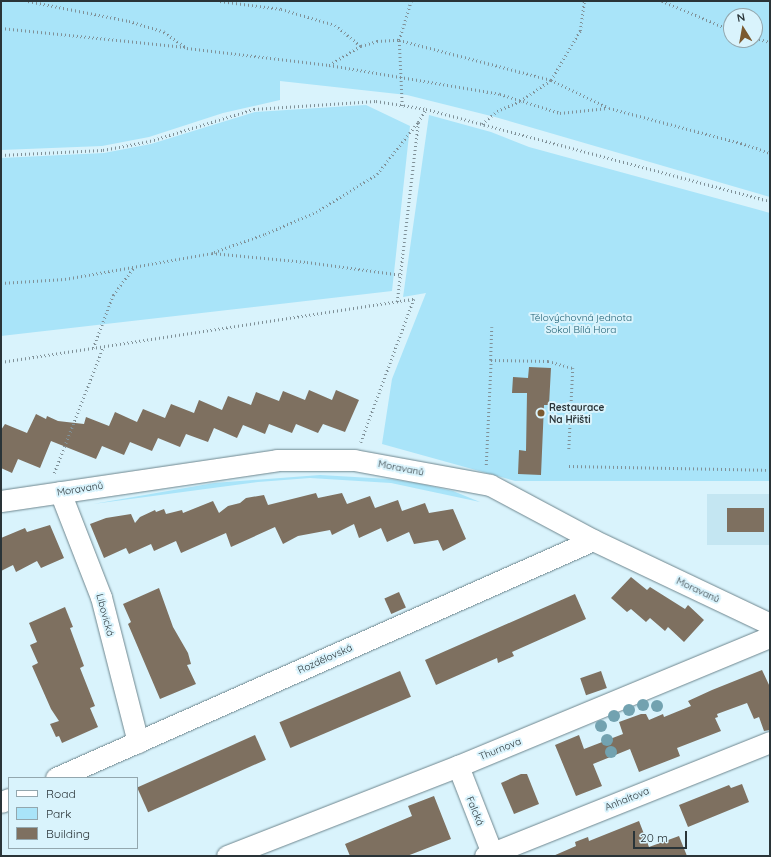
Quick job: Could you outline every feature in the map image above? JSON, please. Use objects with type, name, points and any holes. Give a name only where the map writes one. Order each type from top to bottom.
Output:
[{"type":"street","name":"Moravanů","points":[[1,502],[277,460],[354,460],[490,485],[593,540],[770,624]]},
{"type":"street","name":"Libovická","points":[[53,493],[101,597],[138,742]]},
{"type":"street","name":"Rozdělovská","points":[[58,777],[593,540]]},
{"type":"street","name":"Thurnova","points":[[227,856],[458,766],[770,637]]},
{"type":"street","name":"Anhaltova","points":[[490,855],[770,742]]},
{"type":"street","name":"Falcká","points":[[458,766],[490,855]]},
{"type":"path","points":[[28,1],[129,21],[164,32],[187,48]]},
{"type":"path","points":[[220,1],[281,9],[335,25],[361,46]]},
{"type":"path","points":[[402,106],[399,40],[411,1]]},
{"type":"path","points":[[481,124],[497,111],[520,101],[551,80],[580,31],[584,1]]},
{"type":"path","points":[[662,1],[723,27]]},
{"type":"path","points":[[1,28],[329,65],[500,94],[560,113],[609,108]]},
{"type":"path","points":[[329,65],[361,46],[377,41],[399,40],[551,80],[609,108],[741,143],[770,153]]},
{"type":"path","points":[[1,155],[103,150],[150,141],[254,109],[280,105],[376,101],[426,109],[770,201]]},
{"type":"path","points":[[1,283],[65,279],[133,268],[212,252],[265,234],[316,212],[377,174],[418,122],[426,109]]},
{"type":"path","points":[[397,302],[402,275],[418,122]]},
{"type":"path","points":[[212,252],[307,262],[402,275]]},
{"type":"path","points":[[93,348],[113,295],[133,268]]},
{"type":"path","points":[[1,362],[414,299],[358,448]]},
{"type":"path","points":[[485,472],[492,327]]},
{"type":"path","points":[[53,493],[103,347]]},
{"type":"path","points":[[491,360],[548,361],[573,368],[569,450]]},
{"type":"path","points":[[569,466],[770,470]]},
{"type":"shaded area","points":[[707,494],[770,494],[770,545],[707,545]]},
{"type":"green space","points":[[1,1],[770,1],[770,197],[495,117],[407,95],[280,81],[280,100],[223,113],[149,137],[102,146],[1,150]]},
{"type":"green space","points":[[366,105],[410,126],[392,291],[1,336],[1,158],[104,153],[151,144],[255,112]]},
{"type":"green space","name":"Tělovýchovná jednota Sokol Bílá Hora","points":[[429,115],[491,132],[529,147],[770,213],[770,481],[515,481],[382,444],[392,379],[426,293],[403,297]]},
{"type":"green space","points":[[320,475],[389,479],[417,483],[453,491],[480,502],[391,483],[310,478],[258,482],[93,504],[214,483]]},
{"type":"building","points":[[529,367],[551,368],[549,405],[544,405],[541,475],[518,474],[519,450],[526,451],[527,393],[512,393],[513,377],[528,378]]},
{"type":"building","points":[[309,390],[332,400],[336,390],[359,400],[345,432],[323,424],[318,433],[296,424],[292,433],[269,424],[265,434],[243,425],[237,438],[214,428],[208,442],[186,434],[180,447],[158,438],[152,451],[130,442],[124,455],[102,446],[96,459],[51,441],[40,468],[18,459],[12,473],[1,468],[1,430],[5,424],[27,433],[36,414],[46,419],[47,416],[58,421],[84,424],[86,417],[109,426],[115,412],[137,422],[143,409],[165,418],[171,404],[194,413],[199,400],[222,410],[228,396],[251,405],[256,392],[279,401],[283,391],[305,400]]},
{"type":"building","points":[[316,493],[318,498],[342,493],[347,504],[370,496],[375,508],[398,500],[402,511],[425,503],[429,513],[453,509],[466,539],[443,551],[438,540],[414,544],[409,532],[387,542],[381,528],[359,538],[354,524],[332,535],[330,530],[298,536],[283,544],[275,527],[231,547],[226,533],[181,553],[176,541],[154,551],[151,544],[129,554],[126,548],[104,558],[90,524],[106,518],[131,514],[135,523],[140,517],[155,510],[156,512],[164,509],[166,514],[182,510],[183,513],[213,501],[219,513],[228,506],[240,503],[246,498],[264,495],[268,505]]},
{"type":"building","points":[[727,508],[764,508],[764,532],[727,532]]},
{"type":"building","points":[[50,525],[64,558],[41,568],[37,561],[16,572],[13,565],[1,571],[1,538],[25,528],[27,532]]},
{"type":"building","points":[[631,577],[647,590],[650,587],[685,609],[688,605],[704,620],[684,642],[668,627],[665,631],[650,618],[646,622],[631,609],[627,612],[611,598]]},
{"type":"building","points":[[159,588],[173,627],[188,653],[191,664],[187,665],[196,684],[160,699],[128,624],[131,622],[123,604]]},
{"type":"building","points":[[399,592],[406,608],[391,614],[384,599]]},
{"type":"building","points":[[575,594],[586,619],[512,652],[514,656],[498,663],[497,658],[436,685],[425,660]]},
{"type":"building","points":[[65,607],[73,627],[70,628],[84,666],[80,668],[95,706],[90,708],[98,727],[62,743],[59,736],[56,737],[50,724],[59,721],[51,709],[32,666],[38,663],[30,645],[37,642],[29,623]]},
{"type":"building","points":[[762,670],[770,687],[770,730],[764,731],[759,717],[754,719],[747,703],[717,714],[718,717],[715,718],[721,731],[677,748],[680,756],[639,772],[630,749],[593,764],[602,786],[576,796],[555,745],[579,735],[584,749],[623,734],[619,722],[641,714],[646,714],[649,720],[663,714],[664,717],[691,706],[688,701]]},
{"type":"building","points":[[400,671],[411,697],[290,748],[279,722]]},
{"type":"building","points":[[601,671],[607,688],[586,695],[580,678]]},
{"type":"building","points":[[255,735],[266,760],[148,812],[138,787]]},
{"type":"building","points":[[521,774],[527,774],[539,804],[514,814],[501,783]]},
{"type":"building","points":[[742,784],[749,802],[688,827],[679,805],[729,785],[731,788]]},
{"type":"building","points":[[434,796],[451,839],[407,856],[350,856],[345,844],[412,816],[408,806]]},
{"type":"building","points":[[639,821],[649,847],[679,836],[687,856],[553,856],[576,846],[575,842],[588,837],[589,841]]},
{"type":"place","name":"Restaurace Na Hřišti","points":[[541,413]]}]
